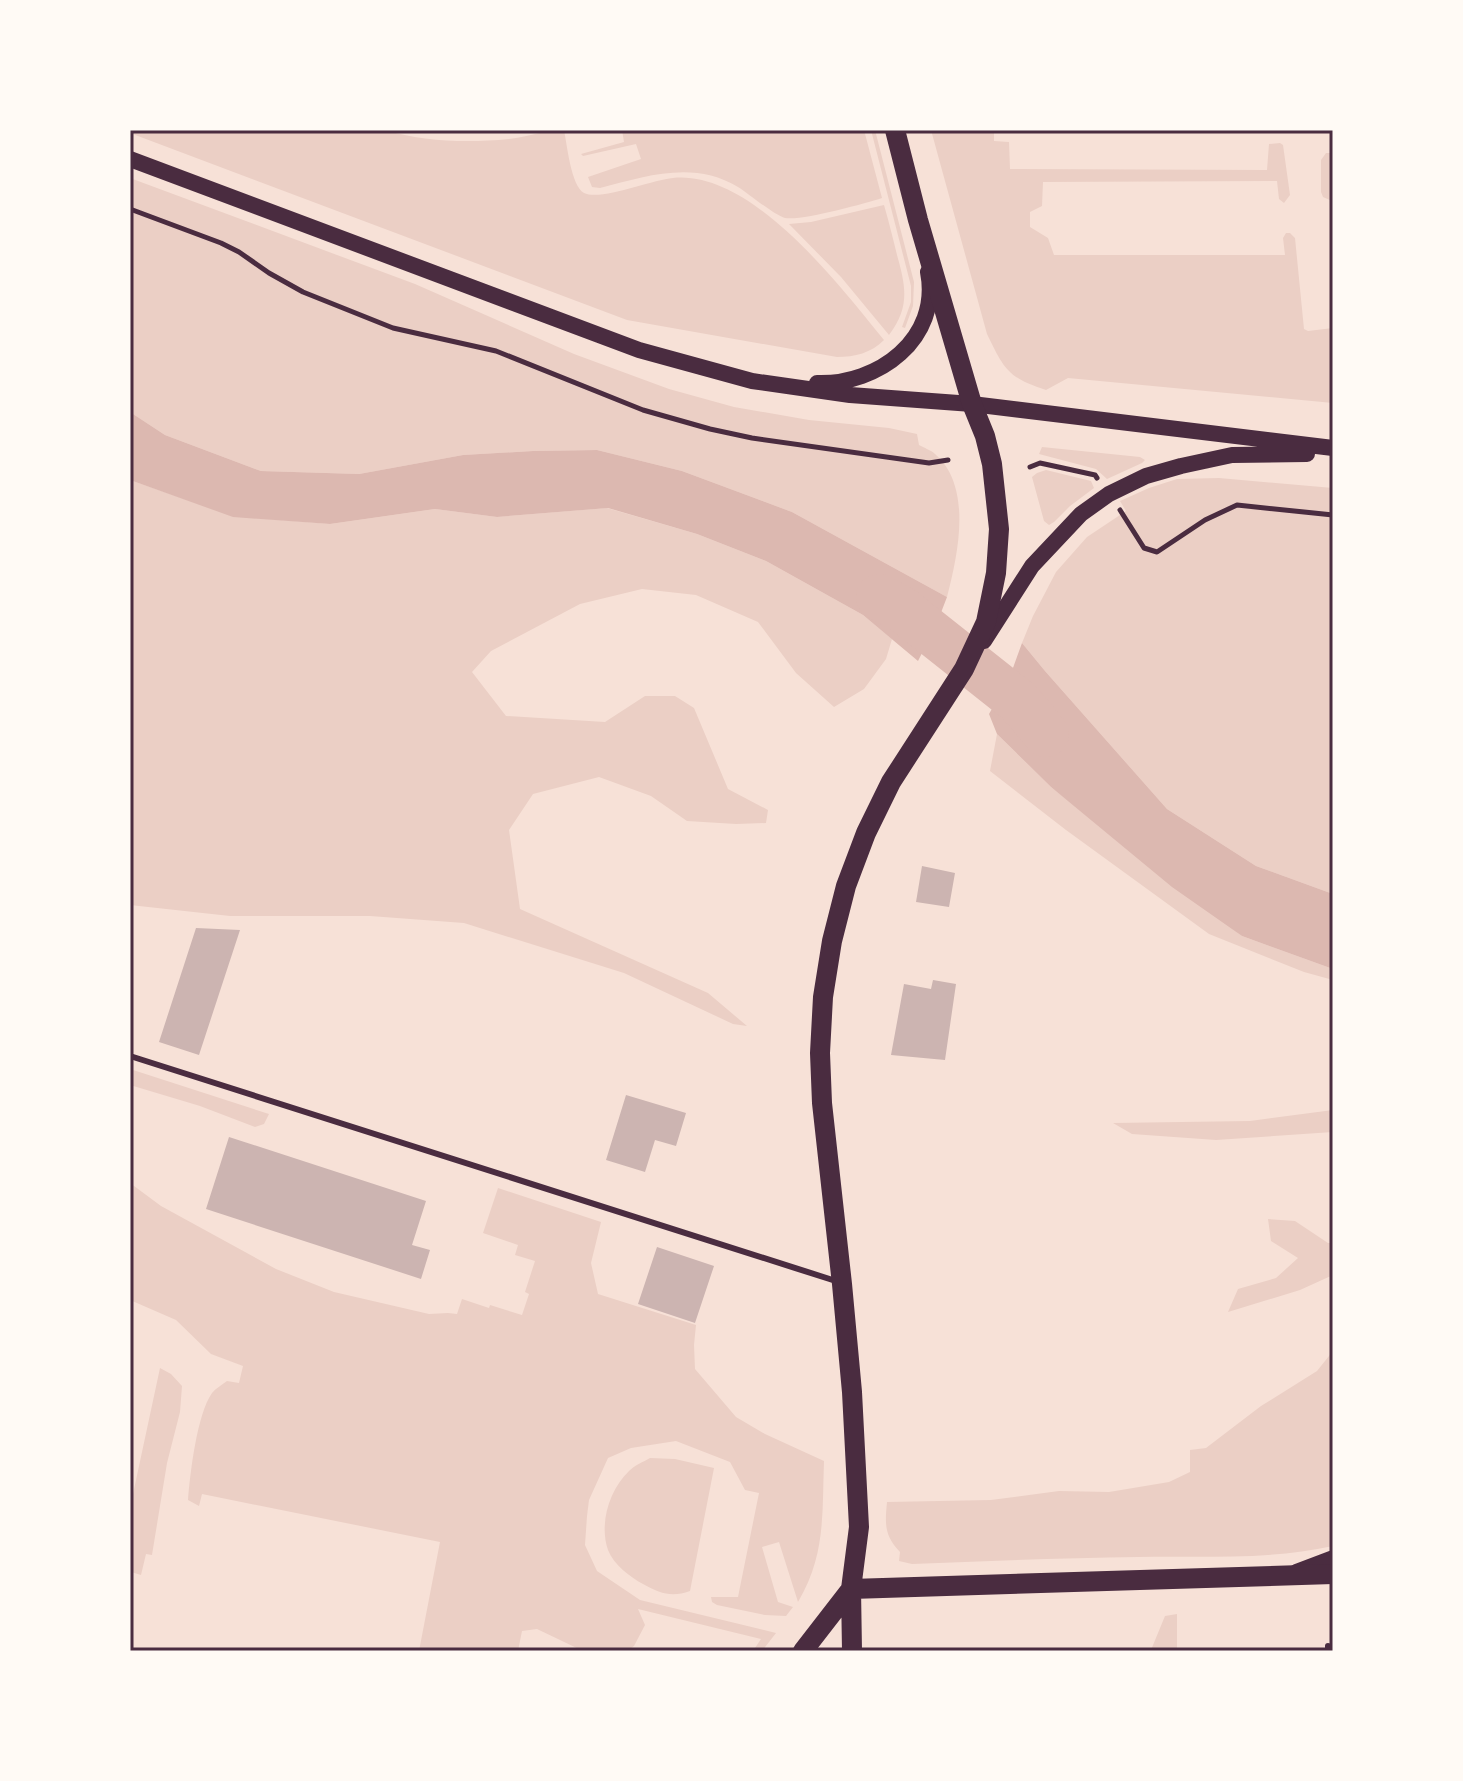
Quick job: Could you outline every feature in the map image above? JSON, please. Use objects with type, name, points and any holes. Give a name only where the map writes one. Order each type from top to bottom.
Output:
[{"type":"main road","points":[[895,130],[918,220],[992,464],[999,529],[990,624]]},
{"type":"main road","points":[[130,159],[639,350],[752,381],[850,395],[972,404],[1333,448]]},
{"type":"main road","points":[[752,381],[827,383],[851,380],[871,373],[912,342],[924,323],[929,299],[929,279],[918,220]]},
{"type":"main road","points":[[852,1651],[851,1589],[859,1527],[852,1392],[822,1103],[820,1053],[823,997],[832,941],[846,886],[861,846],[891,782],[990,624],[1032,566],[1081,514],[1109,494],[1146,476],[1181,466],[1232,455],[1333,454]]},
{"type":"main road","points":[[851,1589],[1333,1574]]},
{"type":"main road","points":[[803,1651],[851,1589]]},
{"type":"street","points":[[1284,1575],[1333,1557]]},
{"type":"lane","points":[[130,1056],[842,1284]]},
{"type":"path","points":[[130,209],[221,243],[303,292],[393,328],[496,351],[643,410],[752,438],[905,461],[929,463],[948,460]]},
{"type":"path","points":[[1030,467],[1040,463],[1095,475],[1101,483]]},
{"type":"path","points":[[1120,510],[1144,548],[1157,552],[1205,520],[1237,505],[1333,515]]},
{"type":"shaded area","points":[[130,130],[385,130],[415,137],[462,141],[509,139],[564,130],[573,174],[584,193],[614,192],[673,178],[703,180],[733,192],[763,211],[791,235],[843,290],[884,340],[862,353],[837,357],[627,320],[130,133]]},
{"type":"shaded area","points":[[622,130],[864,130],[882,198],[818,215],[785,218],[738,187],[704,174],[652,175],[600,188],[592,187],[588,177],[641,159],[636,144],[581,154],[624,142]]},
{"type":"shaded area","points":[[871,130],[875,130],[914,282],[913,306],[905,328],[902,327],[911,302],[911,286]]},
{"type":"shaded area","points":[[931,130],[994,130],[994,141],[1009,142],[1010,169],[1267,170],[1269,144],[1283,145],[1290,195],[1284,203],[1279,199],[1277,181],[1043,182],[1042,206],[1030,212],[1030,227],[1048,238],[1054,255],[1285,255],[1283,238],[1290,233],[1295,238],[1304,329],[1333,328],[1333,403],[1068,378],[1046,390],[1015,376],[1003,364],[987,334]]},
{"type":"shaded area","points":[[1326,153],[1333,156],[1332,201],[1323,197],[1321,192],[1321,160]]},
{"type":"shaded area","points":[[130,178],[415,284],[574,354],[669,389],[734,407],[917,434],[919,445],[933,453],[947,468],[958,502],[958,542],[947,597],[792,512],[682,471],[597,450],[463,455],[359,474],[261,471],[165,435],[130,412]]},
{"type":"shaded area","points":[[884,205],[904,287],[903,306],[889,335],[841,277],[789,224]]},
{"type":"shaded area","points":[[130,412],[165,435],[261,471],[359,474],[463,455],[597,450],[682,471],[792,512],[947,597],[918,661],[863,615],[766,561],[697,534],[608,508],[497,517],[435,509],[330,524],[233,517],[130,480]]},
{"type":"shaded area","points":[[1042,447],[1145,460],[1107,479],[1096,469],[1039,454]]},
{"type":"shaded area","points":[[1046,470],[1091,481],[1094,488],[1049,525],[1044,521],[1032,477]]},
{"type":"shaded area","points":[[1219,478],[1333,488],[1333,894],[1256,866],[1167,809],[1022,643],[1056,572],[1087,537],[1126,511],[1120,501],[1177,479]]},
{"type":"shaded area","points":[[130,480],[233,516],[330,524],[435,509],[497,517],[607,508],[697,534],[766,561],[863,615],[892,639],[886,659],[864,689],[834,707],[796,673],[758,622],[696,595],[642,589],[580,604],[491,651],[472,672],[506,716],[605,722],[645,696],[675,696],[694,708],[728,789],[768,810],[766,823],[687,821],[651,796],[599,777],[533,794],[509,830],[520,909],[708,993],[747,1026],[733,1024],[624,973],[464,923],[370,916],[230,916],[130,905]]},
{"type":"shaded area","points":[[1022,643],[1167,809],[1256,866],[1333,894],[1333,969],[1242,936],[1172,887],[1051,787],[997,734],[989,714],[1009,679]]},
{"type":"shaded area","points":[[997,734],[1051,787],[1242,936],[1333,969],[1333,980],[1304,972],[1209,934],[1066,830],[990,771]]},
{"type":"shaded area","points":[[130,1069],[269,1114],[264,1124],[255,1127],[130,1085]]},
{"type":"shaded area","points":[[1333,1110],[1333,1132],[1216,1140],[1132,1134],[1113,1123],[1250,1121]]},
{"type":"shaded area","points":[[130,1183],[161,1206],[276,1269],[334,1292],[429,1314],[457,1314],[462,1299],[522,1315],[529,1294],[525,1292],[535,1261],[515,1255],[518,1245],[483,1233],[498,1188],[601,1222],[591,1263],[598,1294],[696,1325],[695,1369],[736,1417],[824,1461],[818,1550],[798,1602],[779,1542],[762,1547],[778,1602],[793,1607],[786,1616],[765,1615],[712,1602],[711,1597],[738,1597],[759,1493],[745,1490],[730,1462],[676,1441],[631,1448],[608,1458],[589,1500],[585,1545],[597,1571],[640,1600],[776,1633],[762,1651],[753,1651],[761,1639],[638,1609],[645,1625],[634,1646],[627,1651],[583,1651],[537,1629],[522,1631],[518,1651],[419,1651],[440,1542],[202,1494],[199,1506],[188,1500],[202,1415],[214,1391],[227,1381],[239,1383],[243,1366],[211,1354],[176,1320],[130,1300]]},
{"type":"shaded area","points":[[1268,1219],[1295,1221],[1328,1243],[1333,1243],[1333,1275],[1300,1290],[1228,1312],[1238,1289],[1276,1278],[1298,1258],[1271,1241]]},
{"type":"shaded area","points":[[1333,1351],[1333,1546],[1236,1556],[912,1564],[899,1561],[900,1552],[887,1529],[887,1502],[991,1500],[1059,1491],[1109,1492],[1169,1482],[1190,1472],[1190,1450],[1206,1448],[1261,1406],[1317,1371]]},
{"type":"shaded area","points":[[160,1368],[182,1386],[180,1412],[167,1463],[152,1555],[146,1554],[141,1575],[130,1574],[130,1508]]},
{"type":"shaded area","points":[[650,1458],[675,1459],[714,1468],[690,1591],[683,1593],[660,1592],[633,1578],[614,1561],[605,1540],[605,1519],[611,1497],[631,1469]]},
{"type":"shaded area","points":[[1177,1614],[1177,1651],[1145,1651],[1151,1650],[1165,1616]]},
{"type":"building","points":[[922,866],[955,873],[949,907],[916,902]]},
{"type":"building","points":[[196,928],[240,930],[199,1055],[159,1042]]},
{"type":"building","points":[[933,980],[956,984],[945,1060],[891,1055],[904,984],[931,989]]},
{"type":"building","points":[[626,1095],[686,1113],[676,1146],[655,1140],[645,1172],[606,1160]]},
{"type":"building","points":[[229,1137],[426,1201],[412,1245],[430,1250],[421,1279],[206,1209]]},
{"type":"building","points":[[657,1247],[714,1266],[695,1323],[638,1304]]},
{"type":"waterway","points":[[879,597],[903,610],[1019,702],[1046,734]]}]
